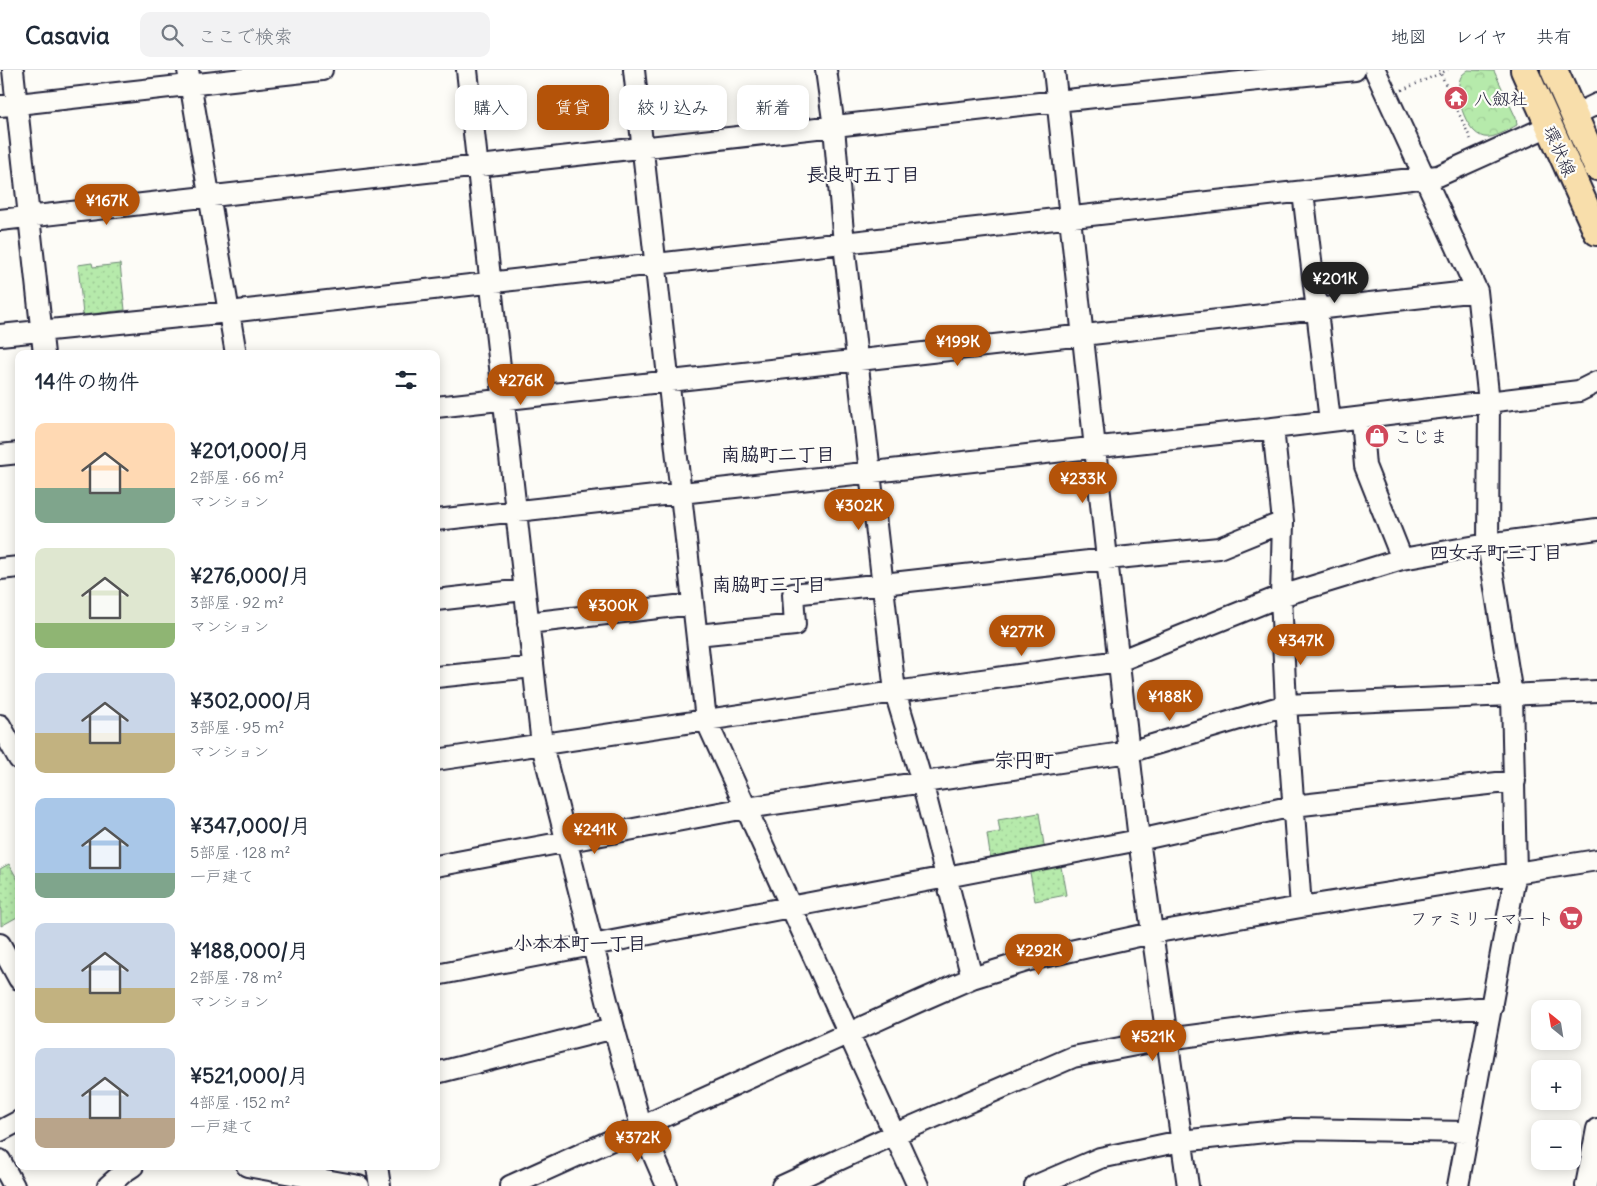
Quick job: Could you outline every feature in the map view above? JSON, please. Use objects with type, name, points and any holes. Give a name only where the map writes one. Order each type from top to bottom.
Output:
[{"type":"main road","name":"環状線","points":[[1524,70],[1597,232]]},
{"type":"main road","name":"環状線","points":[[1554,70],[1597,167]]},
{"type":"street","points":[[13,70],[8,105],[30,217],[44,350]]},
{"type":"street","points":[[8,105],[189,78],[322,70]]},
{"type":"street","points":[[467,70],[542,745],[641,1126],[667,1186]]},
{"type":"street","points":[[634,70],[706,720],[918,1186]]},
{"type":"street","points":[[826,70],[834,127],[844,244],[895,692],[922,782],[972,978]]},
{"type":"street","points":[[1054,70],[1106,559],[1139,840],[1188,1186]]},
{"type":"street","points":[[0,220],[1057,101],[1355,70]]},
{"type":"street","points":[[1375,70],[1476,291],[1489,402],[1488,544],[1512,695],[1516,872],[1458,1186]]},
{"type":"street","points":[[189,78],[235,350]]},
{"type":"street","points":[[1574,115],[1597,104]]},
{"type":"street","points":[[0,335],[230,312],[1424,178],[1438,176],[1549,126]]},
{"type":"street","points":[[1303,192],[1330,421]]},
{"type":"street","points":[[440,407],[1476,291]]},
{"type":"street","points":[[440,520],[1361,418],[1579,392],[1597,382]]},
{"type":"street","points":[[1361,418],[1364,466],[1402,559]]},
{"type":"street","points":[[1273,428],[1283,522],[1281,596],[1286,705],[1301,907]]},
{"type":"street","points":[[0,455],[15,453]]},
{"type":"street","points":[[697,635],[794,625],[793,594],[1219,548],[1283,522]]},
{"type":"street","points":[[440,759],[1119,661],[1281,596],[1402,559],[1488,544],[1597,529]]},
{"type":"street","points":[[0,570],[15,568]]},
{"type":"street","points":[[440,600],[524,590]]},
{"type":"street","points":[[528,623],[694,604]]},
{"type":"street","points":[[440,677],[533,667]]},
{"type":"street","points":[[440,865],[746,808],[1129,752],[1286,705],[1597,692]]},
{"type":"street","points":[[8,731],[15,749]]},
{"type":"street","points":[[440,974],[1139,840],[1294,806],[1515,781]]},
{"type":"street","points":[[510,1186],[972,978],[1030,960],[1152,933],[1301,907],[1597,860]]},
{"type":"street","points":[[0,945],[15,972]]},
{"type":"street","points":[[782,1186],[895,1134],[1073,1057],[1167,1039],[1304,1021],[1492,1007]]},
{"type":"street","points":[[440,1072],[614,1028]]},
{"type":"street","points":[[0,1131],[15,1123]]},
{"type":"street","points":[[1035,1186],[1100,1158],[1181,1141],[1295,1129],[1468,1132]]},
{"type":"street","points":[[1586,1186],[1597,1129]]},
{"type":"street","points":[[0,1160],[14,1186]]},
{"type":"street","points":[[269,1170],[359,1186]]},
{"type":"street","points":[[378,1170],[380,1186]]},
{"type":"street","points":[[108,1186],[127,1173]]},
{"type":"path","points":[[1387,97],[1448,70]]},
{"type":"path","points":[[1440,72],[1479,158]]},
{"type":"green space","points":[[1468,70],[1494,71],[1516,118],[1517,125],[1492,137],[1484,137],[1477,134],[1471,128],[1462,110],[1459,90],[1459,82],[1462,75]]},
{"type":"green space","points":[[92,263],[93,267],[120,264],[125,310],[83,315],[78,265]]},
{"type":"green space","points":[[1039,813],[1045,851],[991,861],[987,834],[1000,832],[998,820]]},
{"type":"green space","points":[[1060,861],[1066,895],[1035,901],[1029,867]]},
{"type":"green space","points":[[9,864],[15,875],[15,918],[1,926],[0,869]]},
{"type":"place","name":"八劔社","points":[[1456,98]]},
{"type":"place","name":"こじま","points":[[1377,436]]},
{"type":"place","name":"ファミリーマート","points":[[1571,918]]},
{"type":"district","name":"長良町五丁目","points":[[863,174]]},
{"type":"district","name":"南脇町二丁目","points":[[778,454]]},
{"type":"district","name":"四女子町三丁目","points":[[1496,552]]},
{"type":"district","name":"南脇町三丁目","points":[[769,584]]},
{"type":"district","name":"宗円町","points":[[1024,759]]},
{"type":"district","name":"小本本町一丁目","points":[[580,943]]}]
